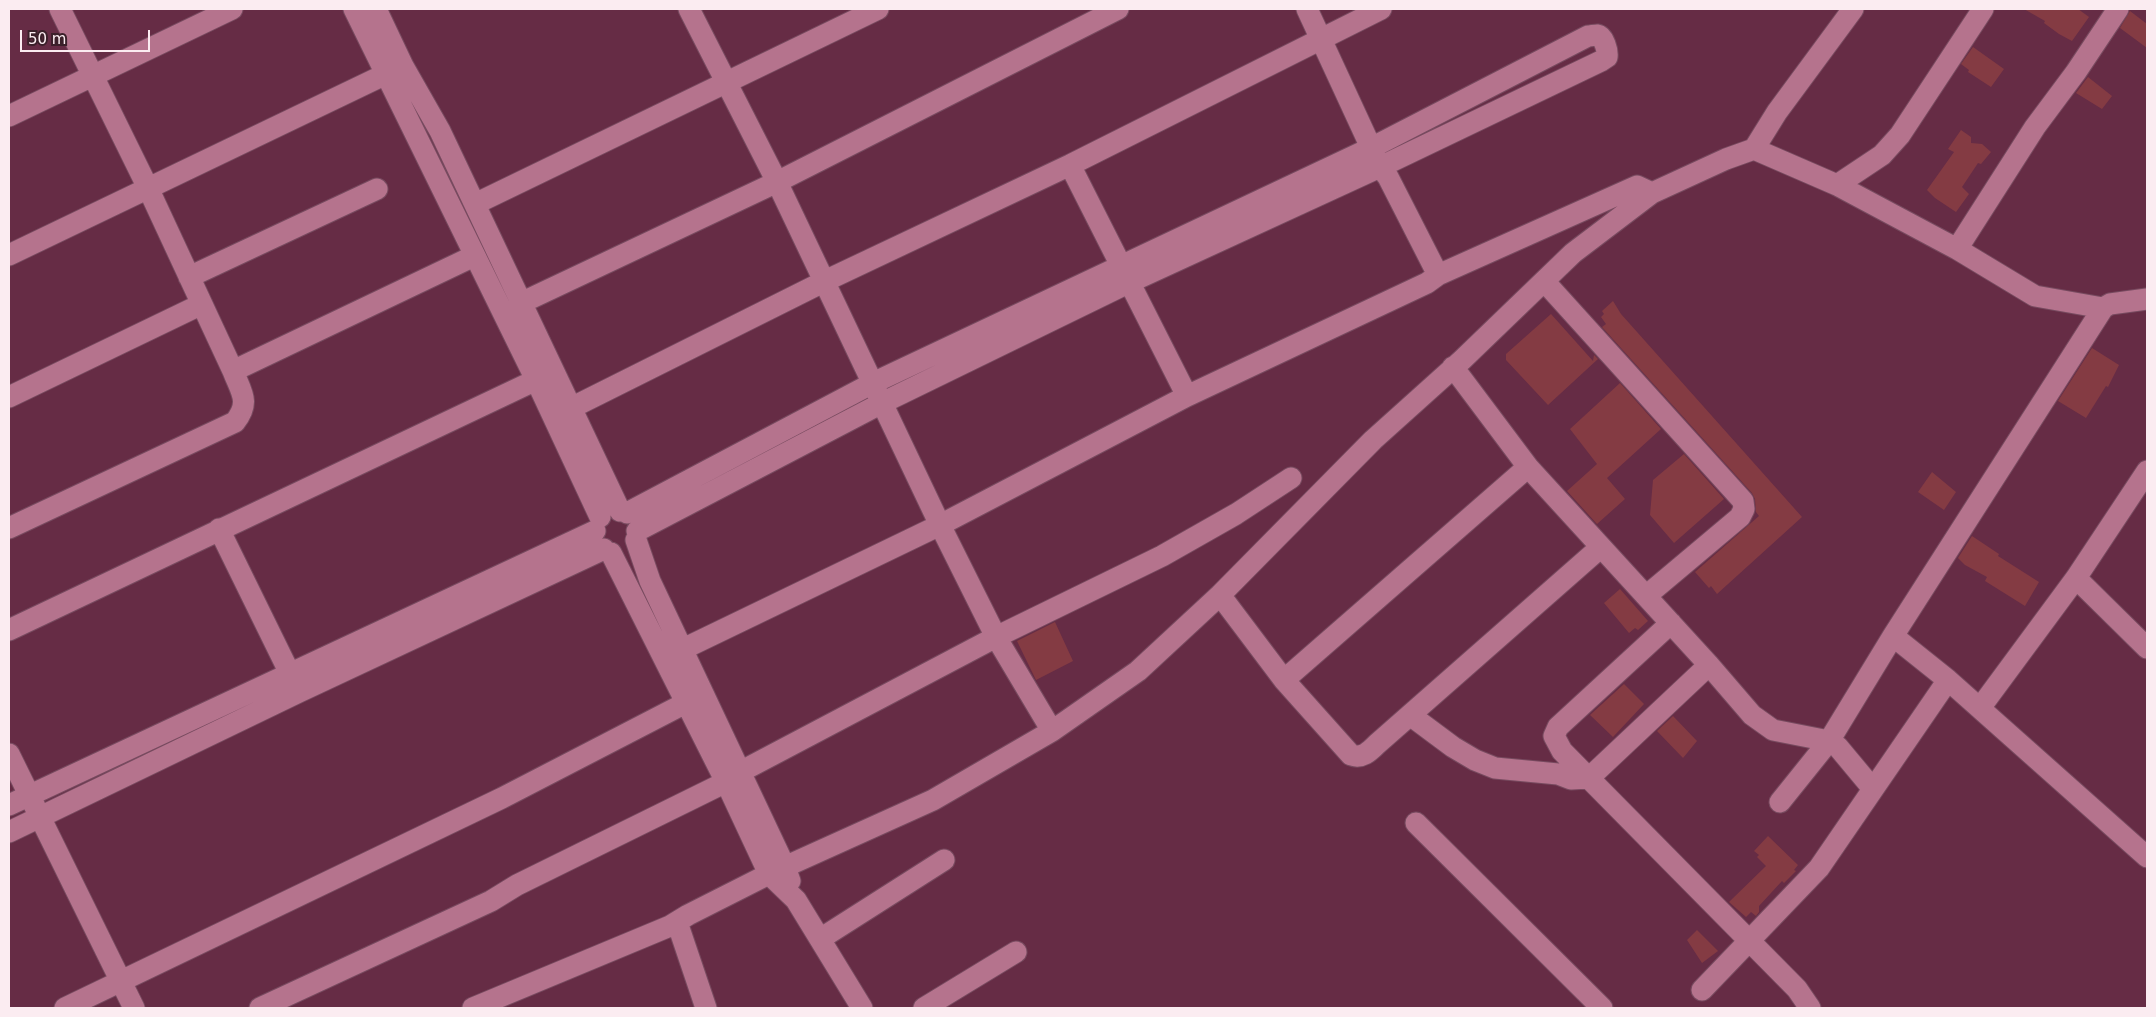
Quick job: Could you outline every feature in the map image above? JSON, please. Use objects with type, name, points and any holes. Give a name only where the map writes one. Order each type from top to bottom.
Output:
[{"type":"street","points":[[9,528],[235,422],[243,412],[245,402],[233,371],[148,188],[60,9]]},
{"type":"street","points":[[9,116],[232,9]]},
{"type":"street","points":[[689,9],[777,182],[940,525],[996,636],[1052,731]]},
{"type":"street","points":[[475,204],[878,9]]},
{"type":"street","points":[[1307,9],[1380,167],[1388,178],[1438,275]]},
{"type":"street","points":[[573,407],[824,281],[1070,165],[1381,9]]},
{"type":"street","points":[[473,1008],[499,1003],[677,922],[777,870],[933,800],[1052,731],[1138,671],[1220,595],[1373,440],[1573,253],[1652,193],[1726,159],[1754,149],[1777,112],[1853,9]]},
{"type":"street","points":[[1837,185],[1882,155],[1900,135],[1983,9]]},
{"type":"street","points":[[363,10],[386,74],[536,380],[650,581],[682,650],[695,699]]},
{"type":"street","points":[[9,832],[299,692],[608,551],[618,553],[627,550],[619,524],[573,407],[440,131],[403,66],[363,10]]},
{"type":"street","points":[[523,302],[777,182],[1110,11]]},
{"type":"street","points":[[1957,248],[2035,127],[2076,72],[2113,11]]},
{"type":"street","points":[[9,805],[289,672],[619,524],[882,403],[1124,275],[1588,36],[1597,35],[1603,41],[1608,52],[1608,56],[1602,61],[1380,167],[1124,275],[873,383],[619,524],[599,544],[608,551],[695,699],[777,870],[862,1008]]},
{"type":"street","points":[[9,255],[386,74]]},
{"type":"street","points":[[1754,149],[1837,185],[1957,248],[2035,296],[2103,308]]},
{"type":"street","points":[[1070,165],[1124,275],[1187,396]]},
{"type":"street","points":[[682,650],[940,525],[1187,396],[1427,284],[1438,275],[1637,186],[1652,193]]},
{"type":"street","points":[[189,276],[376,189]]},
{"type":"street","points":[[233,371],[474,256]]},
{"type":"street","points":[[1544,281],[1743,501],[1744,509],[1740,517],[1646,596]]},
{"type":"street","points":[[1780,802],[1829,741],[1893,636],[2103,308],[2110,304],[2147,299]]},
{"type":"street","points":[[9,397],[202,304]]},
{"type":"street","points":[[1453,367],[1528,467],[1762,724],[1773,730],[1829,741],[1838,747],[1873,789]]},
{"type":"street","points":[[9,630],[536,380]]},
{"type":"street","points":[[1284,680],[1528,467]]},
{"type":"street","points":[[1980,708],[2076,578],[2147,471]]},
{"type":"street","points":[[260,1008],[491,902],[516,885],[733,777],[996,636],[1162,556],[1236,514],[1291,478]]},
{"type":"street","points":[[219,530],[299,692]]},
{"type":"street","points":[[1220,595],[1284,680],[1351,755],[1358,757],[1365,755],[1601,546]]},
{"type":"street","points":[[2076,578],[2147,648]]},
{"type":"street","points":[[1671,623],[1558,727],[1554,736],[1557,744],[1589,778],[1797,989],[1810,1008]]},
{"type":"street","points":[[1893,636],[1948,680],[2147,858]]},
{"type":"street","points":[[1410,715],[1453,747],[1475,760],[1496,768],[1558,774],[1571,779],[1589,778],[1710,665]]},
{"type":"street","points":[[1702,990],[1819,868],[1948,680]]},
{"type":"street","points":[[65,1008],[502,798],[695,699]]},
{"type":"street","points":[[9,754],[134,1008]]},
{"type":"street","points":[[1416,822],[1602,1008]]},
{"type":"street","points":[[820,939],[944,860]]},
{"type":"street","points":[[677,922],[704,1008]]},
{"type":"street","points":[[924,1008],[1016,952]]},
{"type":"building","points":[[2024,9],[2078,9],[2089,17],[2072,41],[2044,23],[2045,21]]},
{"type":"building","points":[[2130,11],[2147,24],[2147,48],[2120,28]]},
{"type":"building","points":[[1973,47],[2004,69],[1991,87],[1968,72],[1969,70],[1961,64]]},
{"type":"building","points":[[2088,77],[2112,96],[2102,109],[2076,93]]},
{"type":"building","points":[[1961,130],[1971,137],[1971,143],[1982,144],[1991,152],[1981,164],[1978,163],[1962,187],[1969,194],[1956,212],[1935,198],[1927,190],[1954,152],[1948,149]]},
{"type":"building","points":[[1613,301],[1621,314],[1802,517],[1717,594],[1695,572],[1759,516],[1756,512],[1755,499],[1752,493],[1602,327],[1606,324],[1601,317],[1604,314],[1602,311]]},
{"type":"building","points":[[1551,314],[1593,361],[1594,355],[1598,359],[1548,405],[1506,360],[1506,354]]},
{"type":"building","points":[[2092,348],[2119,365],[2108,387],[2106,386],[2086,418],[2058,401]]},
{"type":"building","points":[[1620,383],[1661,429],[1607,478],[1625,499],[1597,524],[1567,491],[1597,464],[1570,429]]},
{"type":"building","points":[[1684,454],[1724,499],[1674,543],[1650,515],[1653,480]]},
{"type":"building","points":[[1932,472],[1956,492],[1944,510],[1918,492]]},
{"type":"building","points":[[1972,536],[1999,554],[1998,556],[2039,582],[2025,606],[1985,581],[1987,577],[1965,565],[1958,558]]},
{"type":"building","points":[[1620,589],[1648,621],[1638,630],[1635,628],[1629,633],[1604,603]]},
{"type":"building","points":[[1055,622],[1073,661],[1036,680],[1017,641]]},
{"type":"building","points":[[1624,684],[1644,704],[1613,737],[1590,715]]},
{"type":"building","points":[[1673,716],[1697,741],[1683,758],[1657,731]]},
{"type":"building","points":[[1768,836],[1798,865],[1794,870],[1796,871],[1784,883],[1782,881],[1759,906],[1759,912],[1756,916],[1751,912],[1746,917],[1729,902],[1766,866],[1754,851]]},
{"type":"building","points":[[1697,930],[1718,951],[1702,963],[1687,940]]}]
